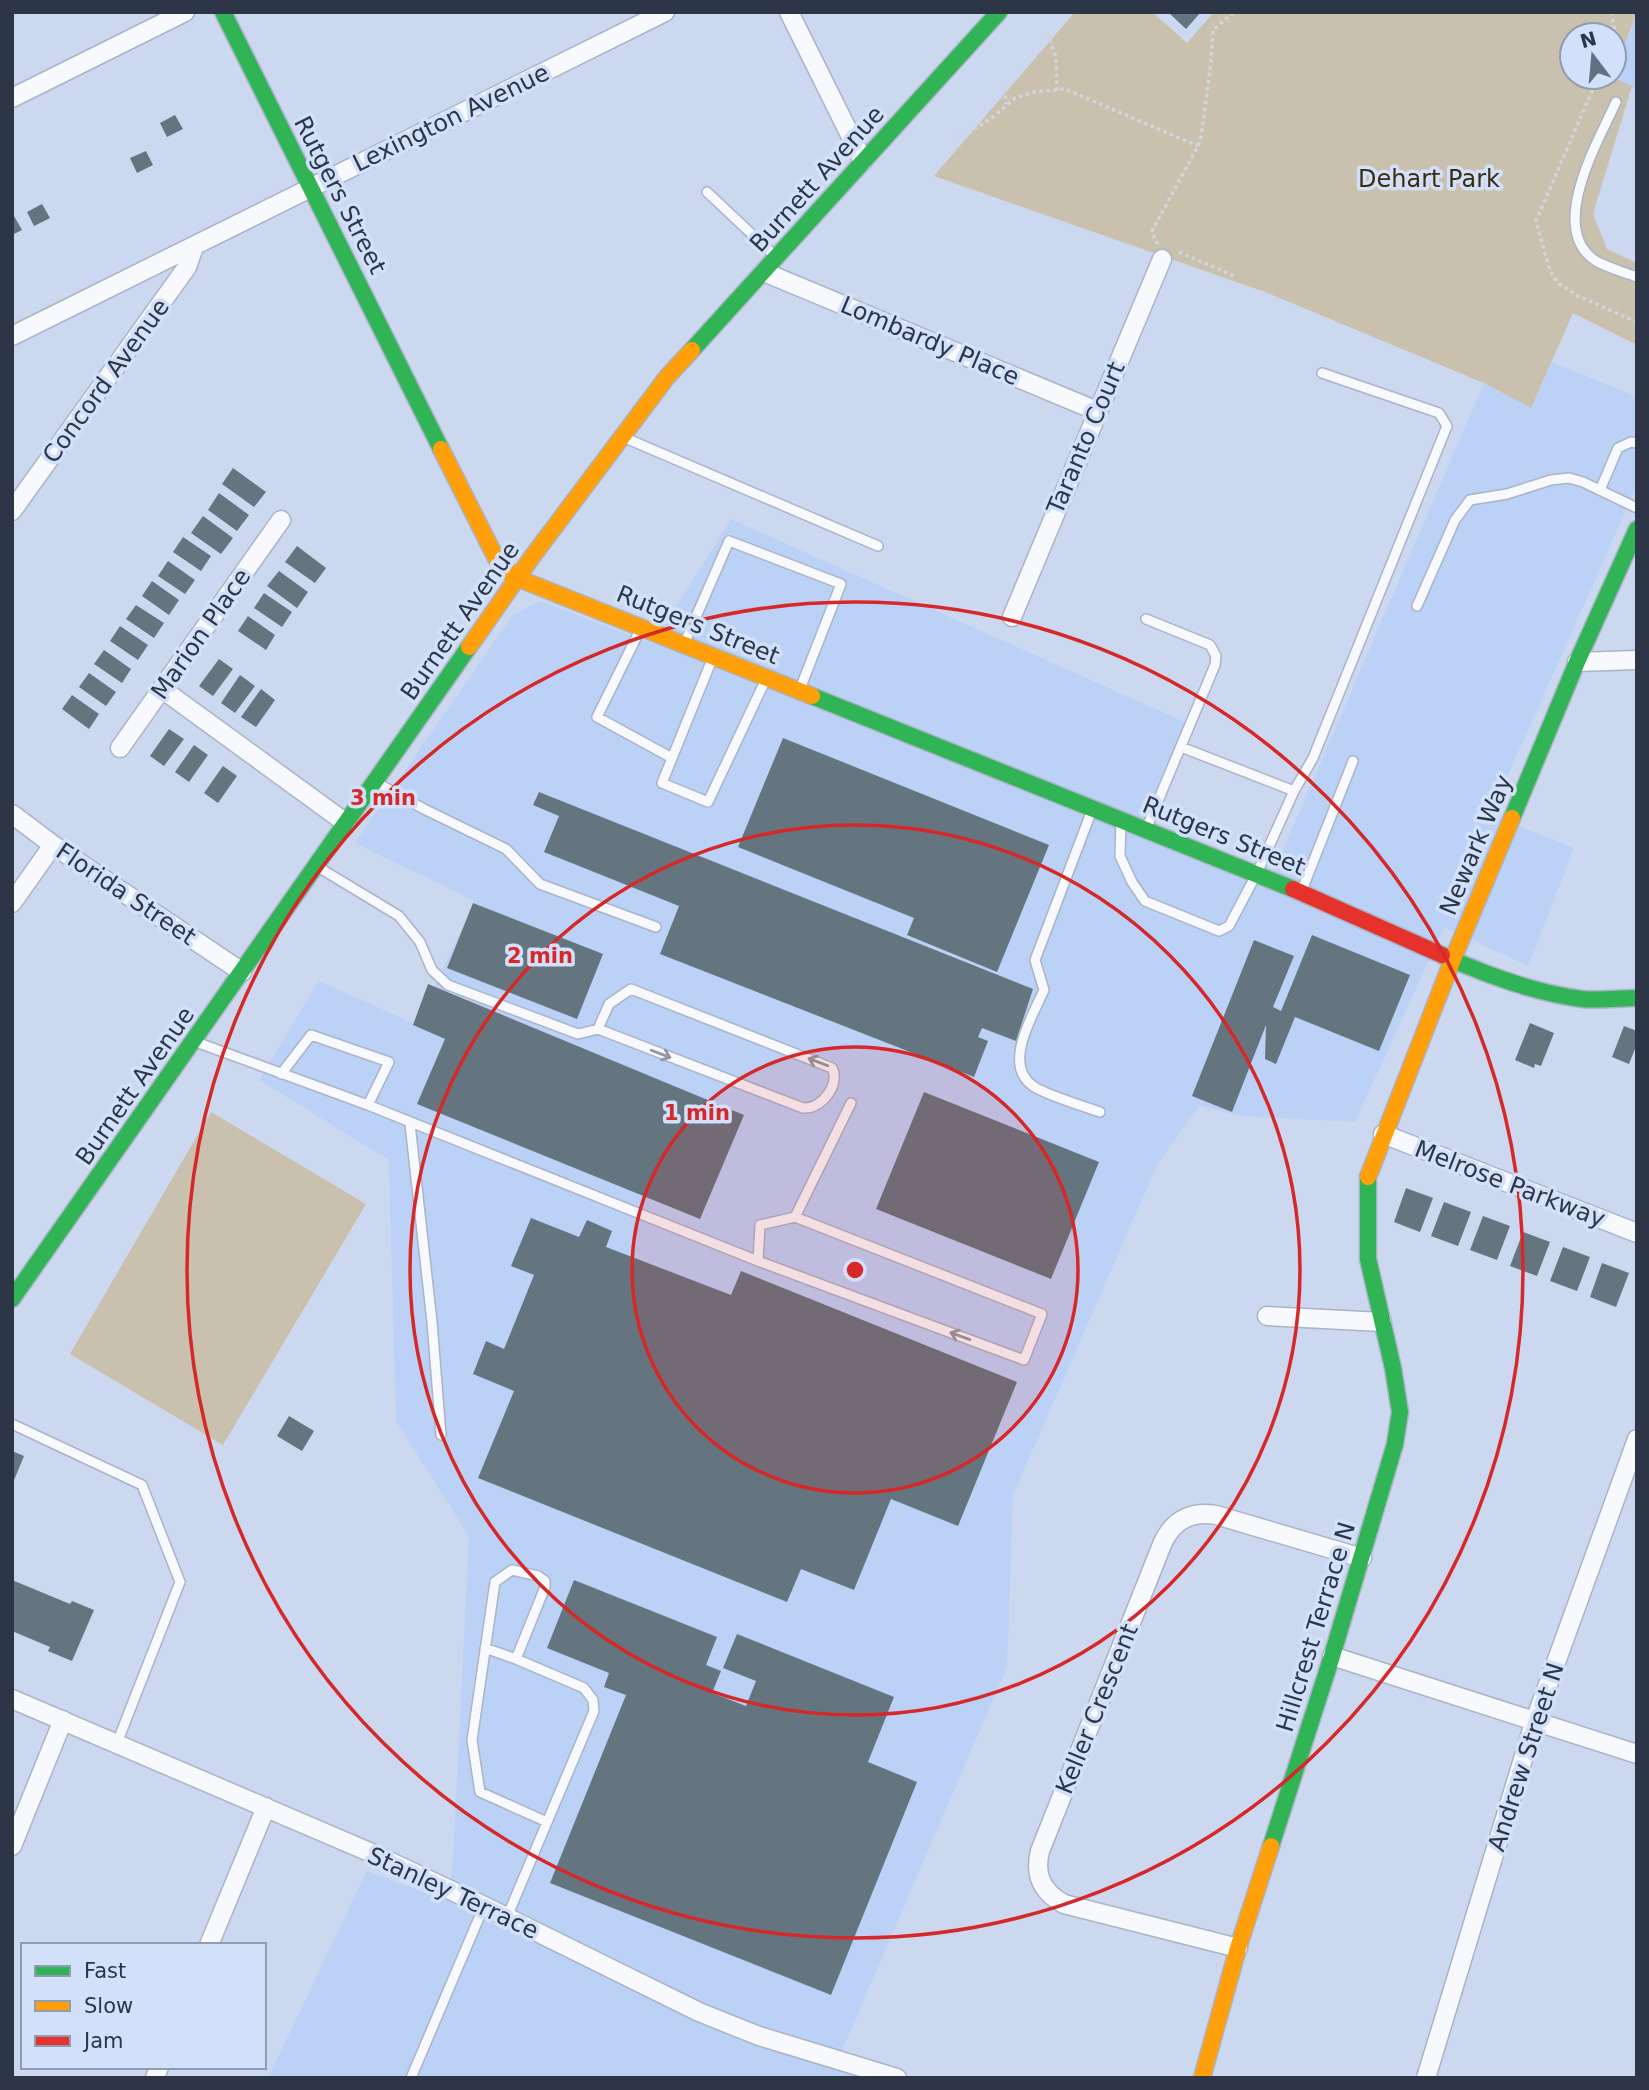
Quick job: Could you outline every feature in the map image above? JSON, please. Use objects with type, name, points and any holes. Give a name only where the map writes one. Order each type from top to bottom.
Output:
[{"type":"street","points":[[12,98],[185,12]]},
{"type":"street","name":"Rutgers Street","points":[[223,12],[499,564],[517,578],[1302,891],[1469,967],[1531,987],[1583,999],[1637,998]]},
{"type":"street","name":"Lexington Avenue","points":[[12,337],[665,12]]},
{"type":"street","points":[[789,12],[863,161]]},
{"type":"street","name":"Burnett Avenue","points":[[12,1299],[517,578],[667,377],[999,12]]},
{"type":"street","name":"Concord Avenue","points":[[12,511],[187,267],[194,247]]},
{"type":"street","name":"Taranto Court","points":[[1012,617],[1097,411],[1169,252]]},
{"type":"street","name":"Lombardy Place","points":[[764,272],[1097,411]]},
{"type":"street","name":"Marion Place","points":[[120,748],[281,520]]},
{"type":"street","name":"Newark Way","points":[[1367,1183],[1382,1134],[1452,959],[1577,662],[1637,528]]},
{"type":"street","points":[[1577,662],[1637,660]]},
{"type":"street","points":[[162,689],[346,823]]},
{"type":"street","name":"Florida Street","points":[[12,814],[53,845],[242,972]]},
{"type":"street","points":[[12,903],[53,845]]},
{"type":"street","name":"Melrose Parkway","points":[[1382,1134],[1637,1233]]},
{"type":"street","name":"Hillcrest Terrace N","points":[[1202,2078],[1238,1948],[1362,1558],[1388,1470],[1400,1412],[1368,1259],[1367,1183]]},
{"type":"street","points":[[1267,1316],[1382,1322]]},
{"type":"street","name":"Andrew Street N","points":[[1426,2078],[1534,1723],[1637,1439]]},
{"type":"street","name":"Keller Crescent","points":[[1238,1948],[1054,1899],[1043,1887],[1038,1875],[1040,1851],[1163,1542],[1177,1522],[1202,1513],[1216,1515],[1362,1558]]},
{"type":"street","points":[[1332,1656],[1637,1754]]},
{"type":"street","name":"Stanley Terrace","points":[[12,1699],[266,1807],[484,1906],[699,2012],[759,2036],[897,2078]]},
{"type":"street","points":[[12,1846],[63,1720]]},
{"type":"street","points":[[210,1943],[266,1807]]},
{"type":"lane","points":[[1616,102],[1578,189],[1574,208],[1577,232],[1595,260],[1637,277]]},
{"type":"lane","points":[[707,192],[776,257]]},
{"type":"lane","points":[[1121,819],[1120,856],[1132,883],[1145,901],[1219,930],[1229,926],[1312,758],[1447,426],[1446,420],[1439,413],[1322,373]]},
{"type":"lane","points":[[621,437],[878,547]]},
{"type":"lane","points":[[1600,490],[1618,448],[1631,442],[1637,443]]},
{"type":"lane","points":[[1417,606],[1455,520],[1470,500],[1507,494],[1551,480],[1569,478],[1637,508]]},
{"type":"lane","points":[[685,644],[729,541],[841,584],[799,690]]},
{"type":"lane","points":[[1146,619],[1210,646],[1216,656],[1146,829]]},
{"type":"lane","points":[[642,626],[597,717],[672,758]]},
{"type":"lane","points":[[713,656],[662,783],[708,802],[767,677]]},
{"type":"lane","points":[[1181,747],[1294,790]]},
{"type":"lane","points":[[1302,891],[1353,761]]},
{"type":"lane","points":[[376,782],[506,849],[540,884],[656,927]]},
{"type":"lane","points":[[1093,808],[1034,960],[1044,990],[1020,1049],[1020,1070],[1032,1086],[1100,1112]]},
{"type":"lane","points":[[317,866],[399,916],[420,942],[432,970],[448,985],[578,1034],[598,1029],[803,1108],[810,1109],[818,1105],[836,1082],[836,1074],[832,1068],[631,989],[609,1004],[598,1029]]},
{"type":"lane","points":[[281,1074],[311,1035],[389,1062],[368,1105]]},
{"type":"lane","points":[[194,1042],[368,1105],[758,1261],[1024,1360],[1042,1314],[795,1217],[760,1225],[758,1261]]},
{"type":"lane","points":[[795,1217],[851,1103]]},
{"type":"lane","points":[[410,1124],[432,1322],[441,1435]]},
{"type":"lane","points":[[12,1424],[142,1485],[180,1582],[117,1743]]},
{"type":"lane","points":[[516,1660],[545,1581],[538,1576],[512,1570],[495,1582],[472,1740],[480,1792],[547,1822]]},
{"type":"lane","points":[[485,1648],[584,1688],[593,1700],[594,1711],[507,1917]]},
{"type":"lane","points":[[411,2078],[484,1906]]},
{"type":"path","points":[[1234,12],[1213,30],[1211,62],[1198,146],[1152,231],[1156,242],[1169,252],[1234,276]]},
{"type":"path","points":[[1047,33],[1056,57],[1057,90]]},
{"type":"path","points":[[1002,82],[1006,106]]},
{"type":"path","points":[[955,134],[969,134],[1015,98],[1034,92],[1065,89],[1198,146]]},
{"type":"shaded area","points":[[1637,14],[1637,89],[1628,86],[1628,36]]},
{"type":"shaded area","points":[[1552,362],[1637,397],[1637,486],[1490,815],[1574,848],[1528,966],[1444,927],[1355,1122],[1241,1116],[1199,1106],[1157,1165],[1013,1495],[1007,1667],[837,2062],[892,2078],[268,2078],[367,1871],[447,1901],[453,1863],[469,1536],[396,1421],[389,1160],[259,1080],[319,981],[417,1025],[475,901],[355,843],[512,616],[540,601],[653,644],[731,519],[1189,724],[1148,828],[1271,878],[1484,383],[1531,408]]},
{"type":"green space","name":"Dehart Park","points":[[1075,12],[1152,12],[1187,43],[1214,12],[1637,12],[1628,35],[1628,21],[1558,21],[1558,91],[1628,91],[1628,84],[1632,86],[1593,214],[1607,249],[1637,263],[1637,345],[1573,313],[1531,408],[1484,383],[1265,292],[934,176]]},
{"type":"green space","points":[[211,1112],[366,1204],[223,1445],[70,1354]]},
{"type":"building","points":[[1168,12],[1201,12],[1186,29]]},
{"type":"building","points":[[175,115],[183,129],[167,137],[160,123]]},
{"type":"building","points":[[146,151],[153,165],[137,173],[130,158]]},
{"type":"building","points":[[42,204],[50,218],[34,226],[27,212]]},
{"type":"building","points":[[14,216],[22,230],[12,235],[12,217]]},
{"type":"building","points":[[233,468],[266,492],[254,507],[222,484]]},
{"type":"building","points":[[219,493],[249,515],[237,531],[208,510]]},
{"type":"building","points":[[203,516],[233,538],[221,554],[191,533]]},
{"type":"building","points":[[183,537],[211,556],[201,571],[173,552]]},
{"type":"building","points":[[297,546],[326,568],[315,583],[285,562]]},
{"type":"building","points":[[168,561],[195,580],[185,594],[158,576]]},
{"type":"building","points":[[279,571],[308,592],[297,608],[267,586]]},
{"type":"building","points":[[152,581],[179,600],[169,615],[142,596]]},
{"type":"building","points":[[264,593],[292,612],[282,627],[254,608]]},
{"type":"building","points":[[136,605],[164,623],[154,638],[126,619]]},
{"type":"building","points":[[248,616],[275,635],[266,650],[238,631]]},
{"type":"building","points":[[120,626],[148,645],[138,660],[110,641]]},
{"type":"building","points":[[104,650],[131,669],[122,683],[94,664]]},
{"type":"building","points":[[219,659],[233,669],[213,696],[199,686]]},
{"type":"building","points":[[89,673],[116,692],[106,706],[79,687]]},
{"type":"building","points":[[240,675],[255,686],[235,713],[221,703]]},
{"type":"building","points":[[261,689],[275,700],[256,727],[241,717]]},
{"type":"building","points":[[72,695],[99,714],[89,729],[62,709]]},
{"type":"building","points":[[169,729],[184,739],[164,766],[150,756]]},
{"type":"building","points":[[783,738],[1049,845],[997,972],[907,935],[914,918],[738,847]]},
{"type":"building","points":[[194,745],[208,755],[189,782],[175,772]]},
{"type":"building","points":[[223,766],[237,776],[218,803],[204,793]]},
{"type":"building","points":[[539,792],[1033,989],[1016,1041],[982,1028],[978,1037],[988,1041],[974,1077],[660,954],[679,906],[544,852],[559,816],[533,805]]},
{"type":"building","points":[[473,903],[603,954],[577,1019],[447,968]]},
{"type":"building","points":[[1312,935],[1410,975],[1379,1051],[1295,1017],[1276,1064],[1265,1059],[1266,1025],[1232,1112],[1192,1096],[1254,940],[1294,956],[1273,1007],[1281,1011]]},
{"type":"building","points":[[428,984],[744,1115],[700,1219],[417,1104],[445,1039],[413,1025]]},
{"type":"building","points":[[1530,1023],[1554,1033],[1541,1066],[1535,1064],[1534,1068],[1515,1060]]},
{"type":"building","points":[[1624,1026],[1637,1031],[1637,1044],[1629,1064],[1612,1057]]},
{"type":"building","points":[[924,1092],[1099,1162],[1051,1279],[876,1209]]},
{"type":"building","points":[[1406,1188],[1433,1198],[1420,1232],[1394,1222]]},
{"type":"building","points":[[1444,1202],[1471,1212],[1458,1246],[1431,1236]]},
{"type":"building","points":[[1483,1216],[1510,1226],[1497,1260],[1470,1250]]},
{"type":"building","points":[[531,1218],[579,1237],[587,1220],[612,1231],[606,1247],[731,1295],[741,1271],[1017,1382],[958,1526],[891,1499],[854,1590],[801,1569],[787,1602],[478,1478],[514,1391],[473,1374],[486,1341],[504,1349],[534,1275],[511,1266]]},
{"type":"building","points":[[1523,1232],[1550,1242],[1537,1276],[1510,1266]]},
{"type":"building","points":[[1563,1247],[1590,1257],[1577,1291],[1550,1281]]},
{"type":"building","points":[[1602,1263],[1629,1273],[1616,1307],[1590,1297]]},
{"type":"building","points":[[289,1416],[314,1431],[302,1451],[277,1436]]},
{"type":"building","points":[[12,1451],[24,1456],[12,1485]]},
{"type":"building","points":[[12,1580],[70,1604],[72,1601],[94,1610],[72,1661],[48,1651],[50,1647],[12,1631]]},
{"type":"building","points":[[574,1580],[717,1637],[706,1665],[721,1671],[712,1693],[746,1706],[756,1681],[723,1668],[737,1634],[894,1697],[868,1762],[917,1782],[831,1995],[550,1883],[626,1695],[604,1687],[609,1673],[547,1648]]},
{"type":"traffic: fast","points":[[223,12],[441,449]]},
{"type":"traffic: fast","points":[[692,350],[999,12]]},
{"type":"traffic: fast","points":[[1512,818],[1577,662],[1637,529]]},
{"type":"traffic: fast","points":[[12,1299],[469,647]]},
{"type":"traffic: fast","points":[[812,696],[1293,889]]},
{"type":"traffic: fast","points":[[1442,955],[1493,976],[1564,996],[1589,1000],[1637,998]]},
{"type":"traffic: fast","points":[[1271,1846],[1332,1656],[1395,1444],[1400,1412],[1393,1368],[1368,1259],[1368,1177]]},
{"type":"traffic: slow","points":[[469,647],[532,557],[667,377],[692,350]]},
{"type":"traffic: slow","points":[[441,449],[499,564],[517,578],[812,696]]},
{"type":"traffic: slow","points":[[1368,1177],[1453,959],[1512,818]]},
{"type":"traffic: slow","points":[[1202,2078],[1238,1948],[1271,1846]]},
{"type":"traffic: jam","points":[[1293,889],[1442,955]]}]
